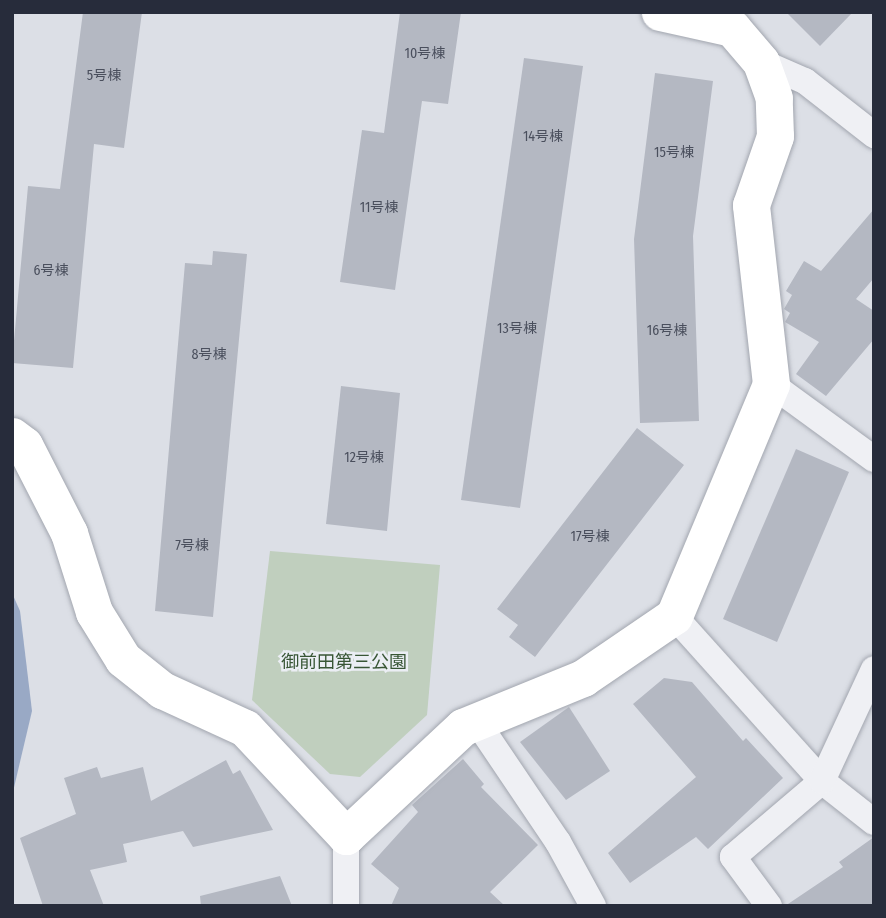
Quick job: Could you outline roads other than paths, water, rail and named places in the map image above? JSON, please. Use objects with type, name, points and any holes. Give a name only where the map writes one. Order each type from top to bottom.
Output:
[{"type":"street","points":[[346,836],[441,743],[477,722],[583,678],[674,616],[771,384],[751,205],[775,136],[774,98],[761,62],[732,28],[660,12]]},
{"type":"street","points":[[761,62],[805,82],[874,135]]},
{"type":"street","points":[[771,384],[874,459]]},
{"type":"street","points":[[12,436],[24,445],[69,533],[94,612],[123,659],[162,690],[244,729],[346,836],[346,906]]},
{"type":"street","points":[[674,616],[822,781],[874,822]]},
{"type":"street","points":[[769,906],[733,857],[822,781],[874,668]]},
{"type":"street","points":[[477,722],[558,842],[593,906]]},
{"type":"water","points":[[12,593],[20,611],[32,711],[12,796]]},
{"type":"park label","name":"御前田第三公園","points":[[344,662]]}]
